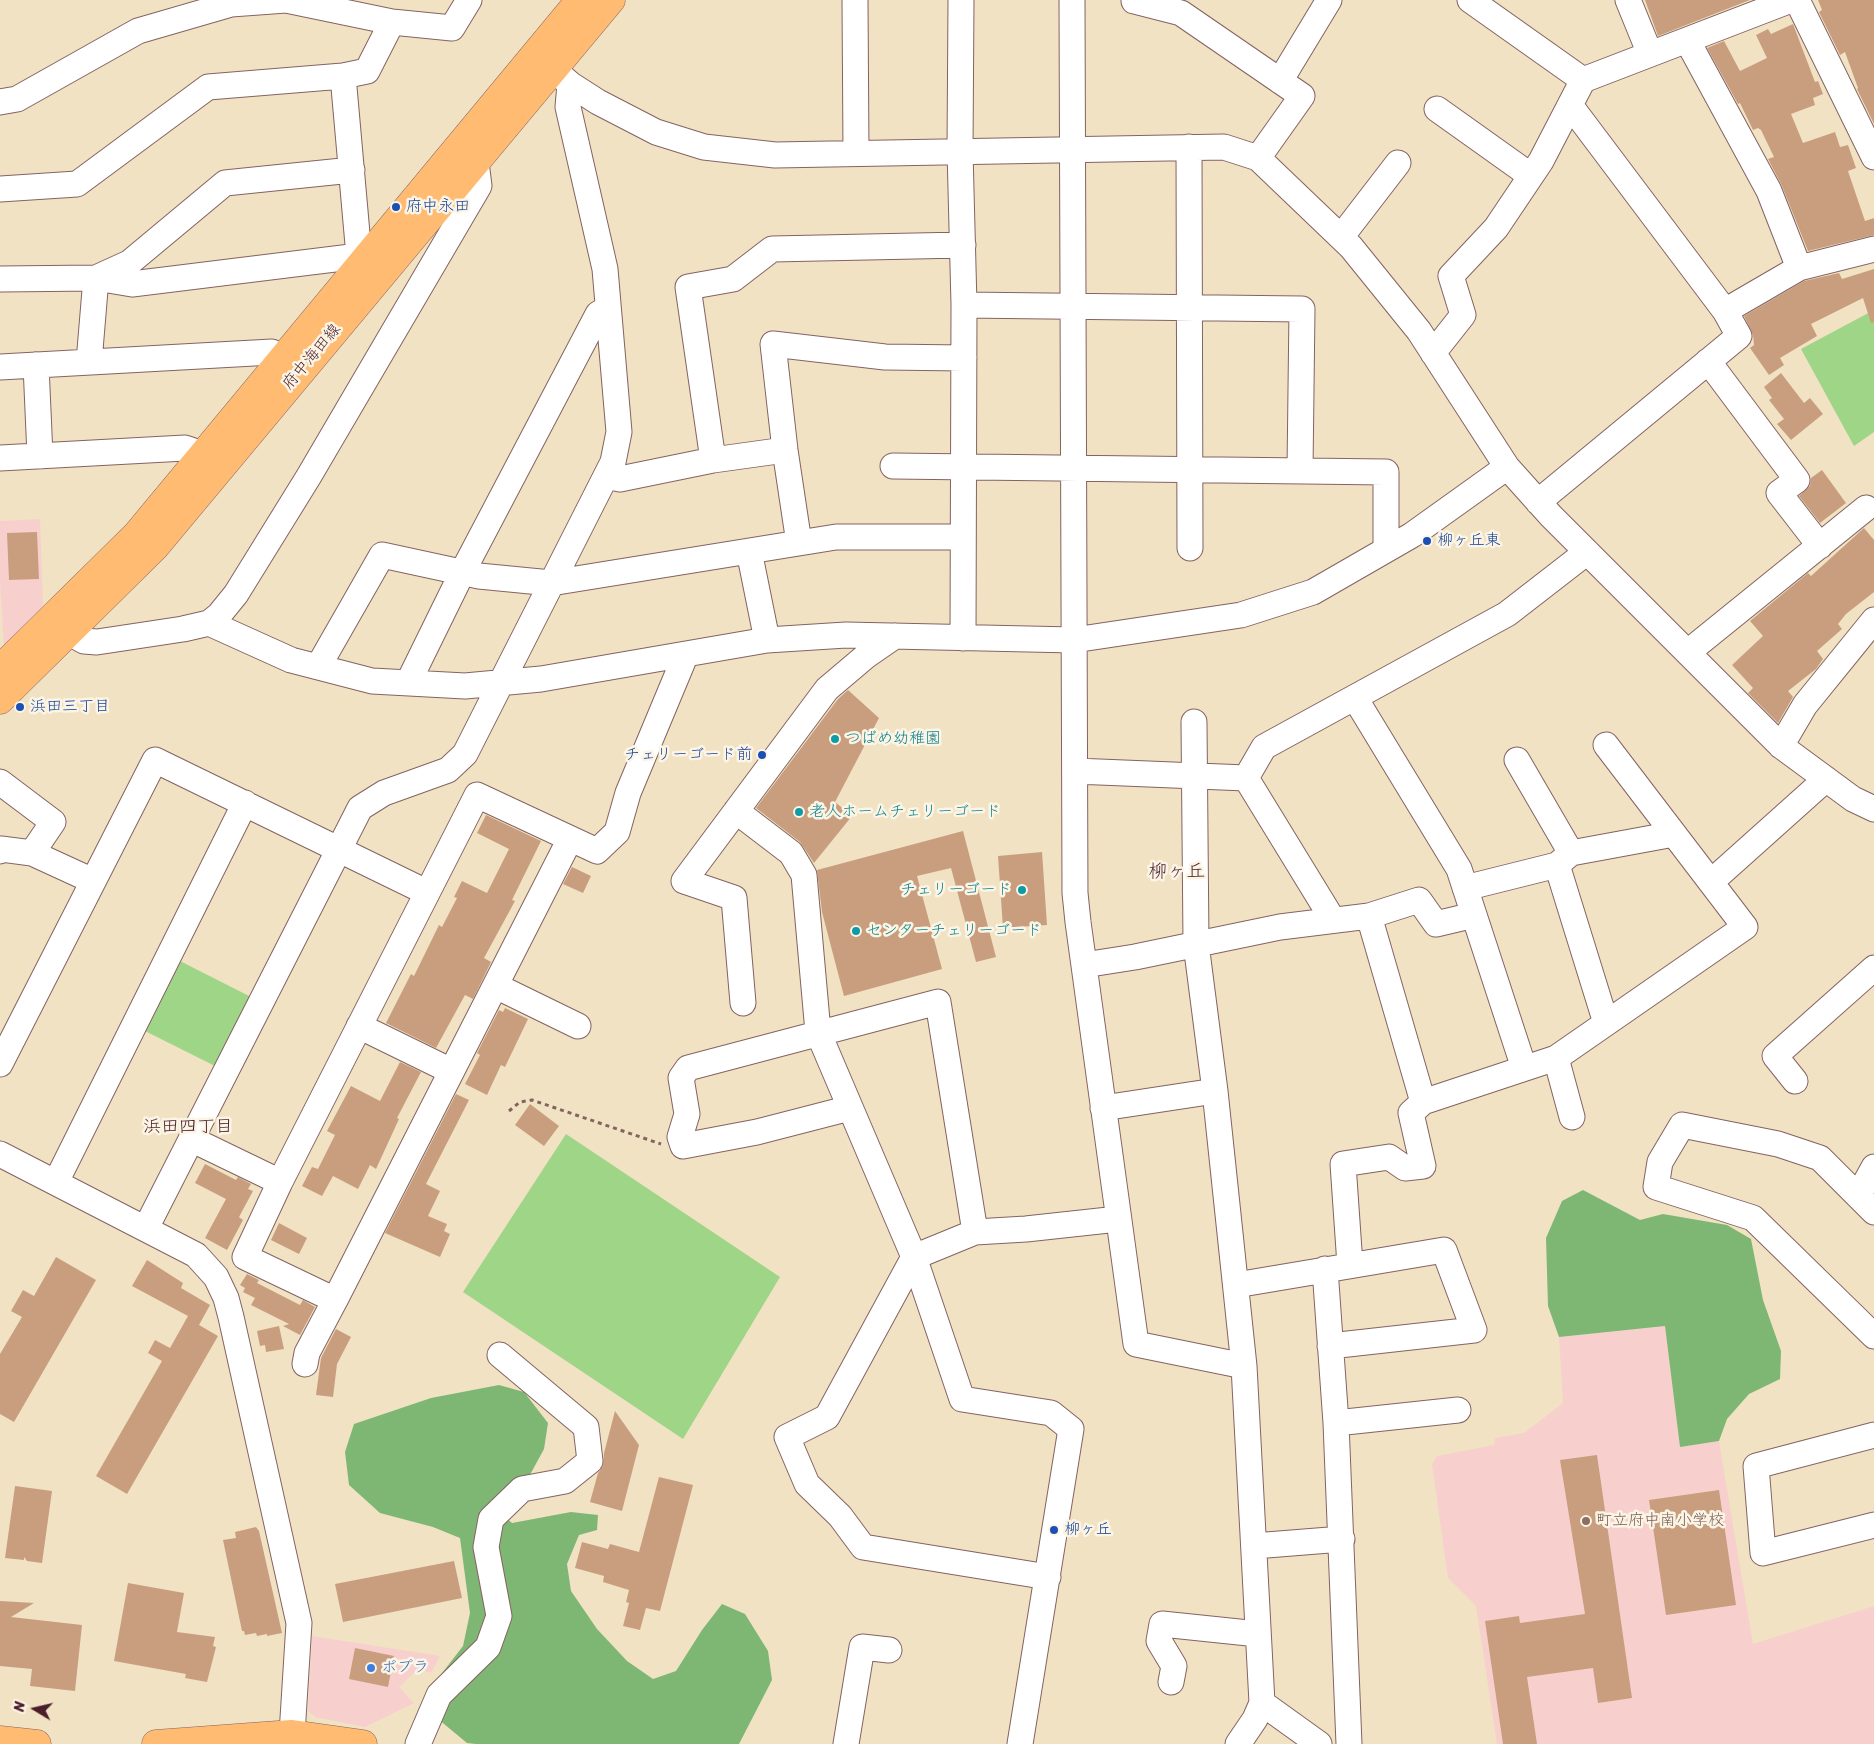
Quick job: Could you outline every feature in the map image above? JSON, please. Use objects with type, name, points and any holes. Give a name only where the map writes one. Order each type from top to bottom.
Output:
[{"type":"main road","name":"府中海田線","points":[[0,670],[61,624],[155,547],[368,264],[553,69],[580,0]]},
{"type":"main road","name":"府中海田線","points":[[368,264],[476,162],[611,0]]},
{"type":"main road","name":"府中海田線","points":[[0,700],[203,454],[290,366]]},
{"type":"main road","points":[[156,1744],[253,1741],[292,1734],[363,1744]]},
{"type":"main road","points":[[0,1740],[37,1744]]},
{"type":"street","points":[[0,102],[17,99],[138,31],[231,4],[286,0],[392,22],[452,28],[469,0]]},
{"type":"street","points":[[856,0],[856,153]]},
{"type":"street","points":[[961,0],[960,151],[964,305],[963,638]]},
{"type":"street","points":[[1072,0],[1075,893],[1084,965],[1136,1344],[1244,1366]]},
{"type":"street","points":[[1280,81],[1329,0]]},
{"type":"street","points":[[1470,0],[1583,80]]},
{"type":"street","points":[[1628,0],[1650,54]]},
{"type":"street","points":[[1433,353],[1464,315],[1451,276],[1496,228],[1531,176],[1583,80],[1687,40],[1740,9],[1791,0]]},
{"type":"street","points":[[1797,0],[1874,157]]},
{"type":"street","points":[[1134,1],[1182,14],[1302,96],[1258,158]]},
{"type":"street","points":[[0,189],[77,184],[208,87],[343,76],[367,71],[392,22]]},
{"type":"street","points":[[1687,40],[1769,191],[1799,268]]},
{"type":"street","points":[[553,69],[598,102],[656,132],[704,147],[775,155],[1072,148],[1224,147],[1258,158],[1341,237],[1407,316],[1507,467],[1538,502],[1781,746],[1852,799],[1874,809]]},
{"type":"street","points":[[146,1228],[360,808],[384,793],[448,770],[465,754],[613,462],[620,432],[605,269],[568,107],[553,69]]},
{"type":"street","points":[[0,280],[96,278],[132,284],[368,264],[352,170],[343,76]]},
{"type":"street","points":[[1538,502],[1739,336],[1725,311],[1570,105]]},
{"type":"street","points":[[1438,109],[1531,176]]},
{"type":"street","points":[[1189,147],[1192,469],[1190,548]]},
{"type":"street","points":[[61,624],[84,641],[97,642],[183,629],[209,623],[220,614],[236,594],[293,501],[479,186],[476,162]]},
{"type":"street","points":[[1341,237],[1398,163]]},
{"type":"street","points":[[96,278],[129,264],[225,183],[352,170]]},
{"type":"street","points":[[713,460],[688,287],[734,279],[772,249],[963,245]]},
{"type":"street","points":[[1725,311],[1799,268],[1874,249]]},
{"type":"street","points":[[89,362],[96,278]]},
{"type":"street","points":[[964,305],[1302,309],[1300,470]]},
{"type":"street","points":[[408,683],[462,573],[598,314],[608,308]]},
{"type":"street","points":[[799,543],[785,450],[774,344],[885,357],[964,358]]},
{"type":"street","points":[[0,367],[265,352],[272,352],[290,366]]},
{"type":"street","points":[[1708,361],[1797,480],[1779,494],[1820,546]]},
{"type":"street","points":[[36,365],[40,456]]},
{"type":"street","points":[[0,458],[185,448],[203,454]]},
{"type":"street","points":[[606,476],[620,479],[713,460],[785,450]]},
{"type":"street","points":[[893,466],[1386,472],[1386,550]]},
{"type":"street","points":[[209,623],[291,660],[372,681],[465,686],[541,679],[767,640],[846,635],[1074,640],[1241,615],[1312,592],[1412,535],[1507,467]]},
{"type":"street","points":[[1688,652],[1866,508]]},
{"type":"street","points":[[318,667],[382,555],[462,573],[552,583],[836,537],[963,537]]},
{"type":"street","points":[[749,551],[767,640]]},
{"type":"street","points":[[1246,778],[1264,748],[1507,614],[1587,552]]},
{"type":"street","points":[[1781,746],[1804,705],[1874,620]]},
{"type":"street","points":[[743,1003],[734,898],[684,881],[827,689],[866,656],[895,636]]},
{"type":"street","points":[[334,1300],[245,1257],[280,1182],[476,795],[597,851],[617,832],[628,793],[686,654]]},
{"type":"street","points":[[1354,698],[1459,868],[1524,1068]]},
{"type":"street","points":[[1194,722],[1196,944],[1215,1091],[1244,1366],[1262,1703],[1255,1719],[1238,1744]]},
{"type":"street","points":[[1350,1265],[1343,1164],[1389,1157],[1405,1168],[1423,1166],[1411,1113],[1423,1102],[1556,1058],[1745,927],[1606,744]]},
{"type":"street","points":[[2,1055],[155,760],[426,892]]},
{"type":"street","points":[[1517,760],[1564,859],[1606,1023]]},
{"type":"street","points":[[1075,771],[1246,778]]},
{"type":"street","points":[[1246,778],[1333,920]]},
{"type":"street","points":[[1711,882],[1826,779]]},
{"type":"street","points":[[0,782],[53,822],[32,853]]},
{"type":"street","points":[[56,1182],[245,803]]},
{"type":"street","points":[[736,811],[791,853],[804,875],[818,1032],[914,1257],[962,1400],[1051,1413],[1071,1429],[1020,1744]]},
{"type":"street","points":[[1465,888],[1564,859],[1674,834]]},
{"type":"street","points":[[305,1364],[306,1353],[570,839]]},
{"type":"street","points":[[0,851],[1,849],[32,853],[93,881]]},
{"type":"street","points":[[1084,965],[1280,927],[1370,916],[1419,900],[1436,924],[1474,915]]},
{"type":"street","points":[[1370,916],[1423,1102]]},
{"type":"street","points":[[1795,1081],[1775,1056],[1874,968]]},
{"type":"street","points":[[496,986],[578,1026]]},
{"type":"street","points":[[850,1108],[756,1132],[683,1146],[680,1137],[687,1114],[681,1078],[688,1068],[818,1032],[938,1002],[975,1232]]},
{"type":"street","points":[[359,1026],[451,1071]]},
{"type":"street","points":[[1556,1058],[1572,1117]]},
{"type":"street","points":[[1103,1108],[1215,1091]]},
{"type":"street","points":[[1866,1204],[1820,1158],[1778,1144],[1682,1125],[1660,1162],[1656,1187],[1753,1218],[1874,1336]]},
{"type":"street","points":[[191,1138],[280,1182]]},
{"type":"street","points":[[0,1154],[196,1255],[216,1277],[226,1298],[299,1623],[292,1734]]},
{"type":"street","points":[[1866,1204],[1874,1167]]},
{"type":"street","points":[[1048,1577],[863,1547],[840,1516],[807,1484],[787,1437],[827,1417],[914,1257],[975,1232],[1026,1229],[1118,1218]]},
{"type":"street","points":[[1236,1285],[1444,1250],[1474,1330],[1330,1346]]},
{"type":"street","points":[[1325,1270],[1342,1539],[1349,1744]]},
{"type":"street","points":[[418,1744],[439,1694],[488,1647],[499,1616],[486,1547],[491,1519],[522,1489],[565,1482],[590,1461],[586,1427],[500,1354]]},
{"type":"street","points":[[1336,1423],[1458,1410]]},
{"type":"street","points":[[1874,1435],[1756,1466],[1763,1553],[1874,1525]]},
{"type":"street","points":[[1254,1546],[1342,1539]]},
{"type":"street","points":[[1171,1682],[1174,1666],[1159,1641],[1162,1624],[1258,1634]]},
{"type":"street","points":[[846,1744],[862,1647],[889,1650]]},
{"type":"street","points":[[1262,1703],[1319,1744]]},
{"type":"path","points":[[509,1111],[520,1102],[532,1100],[673,1148],[683,1146]]},
{"type":"shaded area","points":[[40,519],[43,606],[4,646],[0,583],[0,521]]},
{"type":"shaded area","name":"町立府中南小学校","points":[[1665,1326],[1680,1446],[1719,1441],[1753,1644],[1874,1606],[1874,1744],[1497,1744],[1476,1606],[1448,1578],[1432,1464],[1437,1456],[1494,1445],[1495,1438],[1524,1433],[1563,1403],[1559,1337]]},
{"type":"shaded area","points":[[312,1636],[440,1656],[431,1673],[418,1669],[399,1687],[414,1703],[365,1727],[315,1717],[308,1711]]},
{"type":"green space","points":[[1874,310],[1874,432],[1854,446],[1801,349]]},
{"type":"green space","points":[[178,960],[253,998],[217,1067],[143,1030]]},
{"type":"green space","points":[[566,1134],[780,1277],[683,1439],[463,1292]]},
{"type":"green space","points":[[1583,1190],[1640,1220],[1663,1214],[1727,1225],[1751,1239],[1763,1300],[1781,1351],[1780,1379],[1749,1394],[1727,1419],[1719,1441],[1680,1447],[1665,1326],[1559,1337],[1548,1306],[1546,1238],[1562,1201]]},
{"type":"green space","points":[[499,1385],[524,1392],[548,1423],[544,1449],[525,1484],[497,1510],[512,1523],[571,1512],[598,1515],[597,1530],[579,1535],[567,1564],[571,1591],[597,1629],[627,1661],[653,1679],[676,1671],[702,1630],[722,1604],[745,1614],[768,1651],[772,1680],[739,1744],[476,1744],[467,1743],[432,1714],[429,1690],[463,1646],[470,1613],[460,1538],[433,1527],[380,1513],[349,1485],[345,1452],[354,1424],[431,1398]]},
{"type":"building","points":[[1645,0],[1750,0],[1658,36]]},
{"type":"building","points":[[1818,0],[1874,0],[1874,124],[1857,89],[1845,52],[1840,55],[1819,12],[1822,10]]},
{"type":"building","points":[[1793,24],[1815,82],[1818,81],[1823,94],[1813,98],[1815,105],[1791,114],[1803,143],[1835,132],[1840,147],[1848,145],[1856,168],[1848,171],[1865,221],[1874,218],[1874,235],[1808,251],[1782,186],[1768,159],[1774,157],[1761,130],[1758,128],[1753,130],[1740,103],[1738,104],[1707,48],[1724,41],[1740,71],[1767,58],[1756,35],[1768,29],[1771,34]]},
{"type":"building","points":[[1874,269],[1874,322],[1871,323],[1863,298],[1811,324],[1817,336],[1780,358],[1784,365],[1769,375],[1750,348],[1754,345],[1753,335],[1744,316],[1804,281],[1839,273],[1842,279]]},
{"type":"building","points":[[1781,373],[1804,403],[1810,398],[1823,414],[1791,440],[1777,424],[1784,419],[1769,400],[1772,398],[1764,387]]},
{"type":"building","points":[[1822,470],[1846,503],[1820,523],[1799,496],[1810,486],[1811,478]]},
{"type":"building","points":[[1864,528],[1874,540],[1874,592],[1846,614],[1838,624],[1842,629],[1817,651],[1823,659],[1816,669],[1788,691],[1793,697],[1778,723],[1748,693],[1753,688],[1732,665],[1763,636],[1750,621],[1808,573],[1811,576]]},
{"type":"building","points":[[37,532],[39,579],[9,580],[7,533]]},
{"type":"building","points":[[848,690],[879,718],[835,802],[852,816],[814,863],[800,842],[756,808],[838,699]]},
{"type":"building","points":[[486,815],[541,841],[512,900],[515,901],[484,958],[491,962],[473,999],[465,995],[436,1048],[386,1023],[411,974],[414,976],[439,925],[442,927],[457,898],[454,897],[462,881],[487,893],[509,849],[477,833]]},
{"type":"building","name":"センターチェリーゴード","points":[[963,831],[996,957],[976,962],[951,868],[917,876],[942,969],[844,996],[822,912],[817,870]]},
{"type":"building","name":"チェリーゴード","points":[[1042,852],[1047,925],[1003,928],[998,856]]},
{"type":"building","points":[[572,867],[591,876],[583,893],[563,884]]},
{"type":"building","points":[[505,1008],[528,1019],[505,1067],[501,1065],[487,1095],[465,1084],[480,1055],[477,1053],[499,1010],[503,1012]]},
{"type":"building","points":[[400,1062],[421,1072],[397,1118],[399,1119],[376,1169],[370,1165],[358,1189],[333,1176],[322,1196],[302,1186],[312,1167],[318,1169],[335,1135],[327,1131],[351,1086],[380,1101]]},
{"type":"building","points":[[456,1094],[469,1100],[426,1184],[440,1191],[428,1216],[447,1224],[444,1231],[450,1234],[440,1257],[385,1233]]},
{"type":"building","points":[[530,1104],[559,1126],[544,1146],[515,1125]]},
{"type":"building","points":[[205,1164],[236,1180],[238,1177],[251,1184],[248,1189],[253,1191],[239,1217],[243,1220],[227,1250],[205,1238],[226,1199],[195,1183]]},
{"type":"building","points":[[279,1223],[307,1238],[299,1254],[271,1240]]},
{"type":"building","points":[[56,1257],[96,1280],[14,1422],[0,1414],[0,1354],[22,1317],[11,1311],[23,1290],[34,1296]]},
{"type":"building","points":[[147,1260],[183,1283],[181,1288],[210,1305],[199,1325],[218,1336],[127,1494],[96,1476],[162,1361],[148,1353],[155,1340],[170,1348],[188,1316],[132,1286]]},
{"type":"building","points":[[247,1274],[259,1280],[257,1283],[300,1305],[303,1300],[315,1307],[300,1335],[283,1326],[289,1324],[251,1305],[255,1298],[243,1292],[245,1288],[240,1285]]},
{"type":"building","points":[[279,1326],[284,1349],[266,1352],[265,1345],[260,1346],[257,1331]]},
{"type":"building","points":[[336,1329],[351,1337],[337,1364],[333,1397],[316,1395],[321,1358]]},
{"type":"building","points":[[615,1411],[639,1445],[622,1511],[590,1502],[598,1473],[603,1466],[604,1453]]},
{"type":"building","points":[[1597,1455],[1632,1698],[1598,1703],[1593,1668],[1527,1677],[1537,1744],[1503,1744],[1485,1621],[1519,1616],[1520,1623],[1585,1614],[1560,1460]]},
{"type":"building","points":[[659,1477],[693,1485],[660,1611],[646,1608],[640,1630],[623,1626],[629,1603],[626,1602],[629,1590],[603,1582],[604,1576],[575,1568],[582,1542],[608,1549],[610,1544],[639,1552]]},
{"type":"building","points":[[15,1486],[52,1491],[42,1563],[27,1561],[24,1557],[24,1560],[5,1558]]},
{"type":"building","points":[[1719,1490],[1736,1605],[1666,1615],[1649,1500]]},
{"type":"building","points":[[256,1527],[259,1531],[282,1633],[267,1636],[267,1634],[257,1636],[256,1633],[245,1635],[244,1631],[242,1631],[223,1540],[236,1538],[235,1532]]},
{"type":"building","points":[[454,1561],[462,1598],[343,1622],[335,1584]]},
{"type":"building","points":[[128,1583],[184,1593],[177,1632],[215,1637],[213,1646],[216,1647],[207,1682],[185,1678],[186,1674],[114,1661]]},
{"type":"building","points":[[0,1601],[34,1603],[11,1617],[82,1625],[75,1691],[30,1686],[32,1669],[0,1666]]},
{"type":"building","name":"ポプラ","points":[[355,1648],[394,1656],[388,1687],[349,1679]]},
{"type":"place","name":"府中永田","points":[[396,207]]},
{"type":"place","name":"柳ヶ丘東","points":[[1427,541]]},
{"type":"place","name":"浜田三丁目","points":[[20,707]]},
{"type":"place","name":"つばめ幼稚園","points":[[835,739]]},
{"type":"place","name":"チェリーゴード前","points":[[762,755]]},
{"type":"place","name":"老人ホームチェリーゴード","points":[[799,812]]},
{"type":"place","name":"チェリーゴード","points":[[1022,890]]},
{"type":"place","name":"センターチェリーゴード","points":[[856,931]]},
{"type":"place","name":"町立府中南小学校","points":[[1586,1521]]},
{"type":"place","name":"柳ヶ丘","points":[[1054,1530]]},
{"type":"place","name":"ポプラ","points":[[371,1668]]},
{"type":"district","name":"柳ヶ丘","points":[[1177,872]]},
{"type":"district","name":"浜田四丁目","points":[[188,1127]]}]
